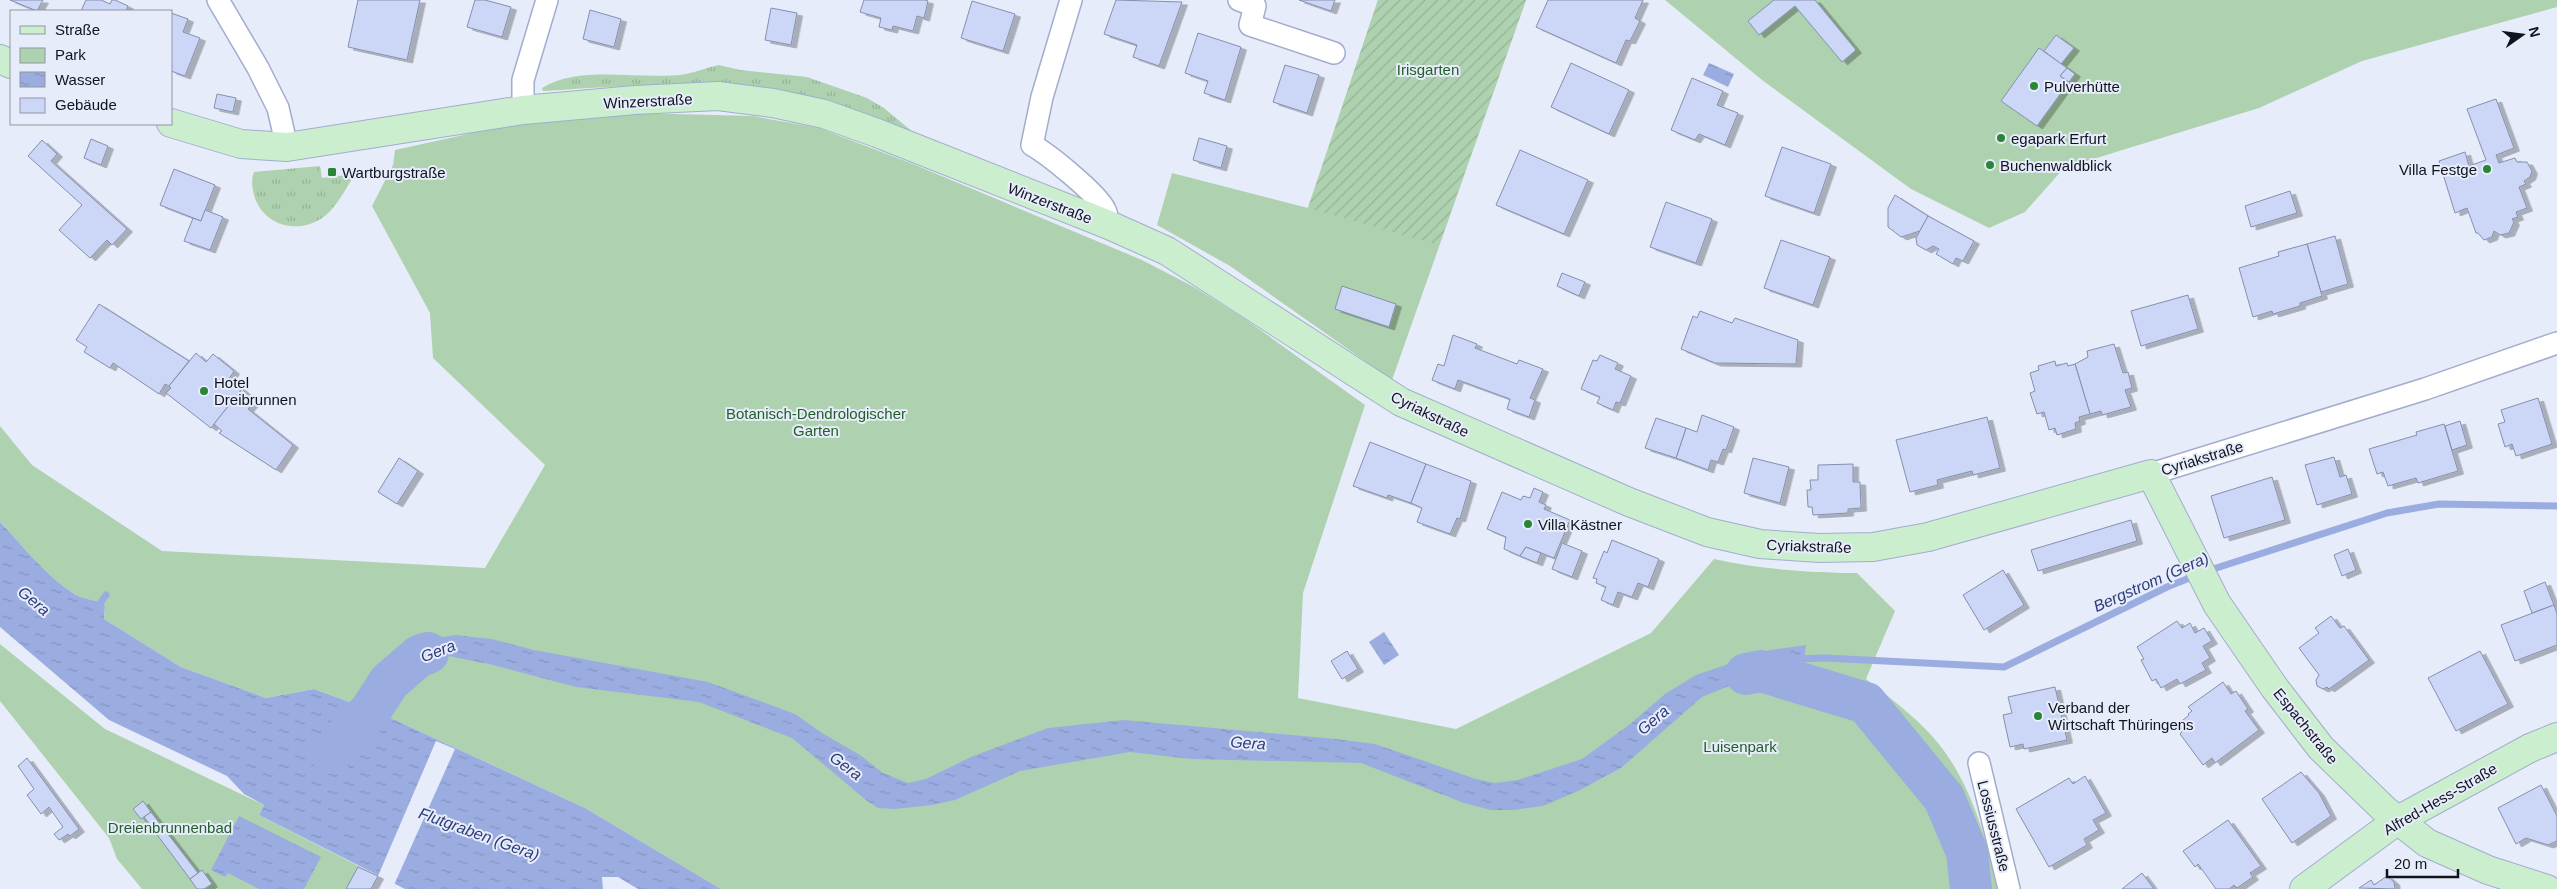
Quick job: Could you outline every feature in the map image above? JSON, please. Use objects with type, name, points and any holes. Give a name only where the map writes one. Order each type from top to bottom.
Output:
[{"type":"street","points":[[218,0],[258,68],[278,108],[287,146]]},
{"type":"street","points":[[523,110],[523,80],[547,0]]},
{"type":"street","points":[[1071,0],[1042,97],[1032,146],[1044,152],[1096,198],[1105,210],[1109,225]]},
{"type":"street","points":[[1239,0],[1255,6],[1250,25],[1334,53]]},
{"type":"street","name":"Winzerstraße","points":[[172,123],[241,144],[287,146],[523,110],[718,96],[773,103],[824,114],[877,133],[1109,225]]},
{"type":"street","name":"Cyriakstraße","points":[[1109,225],[1176,256],[1401,402],[1629,502],[1716,534],[1760,544],[1819,548],[1873,547],[1928,537],[2151,474],[2425,389],[2557,343]]},
{"type":"street","name":"Espachstraße","points":[[2151,474],[2217,604],[2274,687],[2321,748],[2359,786],[2428,843],[2488,870],[2547,889]]},
{"type":"street","name":"Alfred-Hess-Straße","points":[[2304,889],[2398,820],[2530,748],[2557,737]]},
{"type":"street","name":"Lossiusstraße","points":[[1979,763],[2009,889]]},
{"type":"green space","points":[[1378,0],[1526,0],[1392,380],[1230,266],[1157,225],[1172,173],[1308,208]]},
{"type":"green space","name":"Irisgarten","points":[[1378,0],[1526,0],[1439,245],[1308,208]]},
{"type":"green space","name":"egapark Erfurt","points":[[1665,0],[2557,0],[2557,7],[2362,61],[2259,108],[2064,168],[2025,212],[1989,228],[1911,189],[1762,80]]},
{"type":"green space","points":[[719,65],[740,70],[807,77],[867,98],[884,108],[914,133],[833,103],[773,90],[707,85],[543,91],[542,88],[557,81],[574,77],[593,75],[669,76],[686,74]]},
{"type":"green space","points":[[636,113],[753,116],[819,128],[913,164],[1142,260],[1194,287],[1245,319],[1365,405],[1303,593],[1298,698],[1456,729],[1651,633],[1714,559],[1785,570],[1857,573],[1895,611],[1866,679],[1901,706],[1925,728],[1957,770],[1975,808],[1999,889],[721,889],[585,808],[382,714],[314,689],[266,698],[181,667],[104,619],[105,605],[79,597],[65,588],[36,561],[0,522],[0,426],[32,465],[162,551],[485,568],[545,465],[433,358],[430,313],[372,206],[393,165],[395,150],[513,124]]},
{"type":"green space","points":[[320,166],[322,178],[355,174],[342,196],[326,215],[305,225],[284,225],[266,215],[259,206],[252,186],[254,172]]},
{"type":"green space","name":"Dreienbrunnenbad","points":[[0,644],[105,729],[264,805],[259,815],[378,876],[371,889],[142,889],[117,859],[109,838],[0,701]]},
{"type":"water","points":[[1709,63],[1734,74],[1728,87],[1703,75]]},
{"type":"water","name":"Flutgraben (Gera)","points":[[0,522],[36,561],[65,588],[79,597],[105,605],[104,619],[181,667],[266,698],[314,689],[382,714],[585,808],[721,889],[638,889],[618,877],[602,877],[603,889],[405,889],[259,815],[264,805],[244,794],[227,776],[109,720],[0,627]]},
{"type":"water","points":[[1384,632],[1399,655],[1384,665],[1369,642]]},
{"type":"water","points":[[455,635],[492,639],[534,650],[708,682],[795,714],[822,733],[860,755],[883,773],[908,783],[926,779],[971,757],[1048,728],[1124,720],[1375,744],[1476,779],[1494,783],[1518,780],[1582,759],[1629,725],[1665,694],[1696,675],[1770,650],[1806,645],[1801,684],[1758,680],[1729,686],[1702,697],[1621,768],[1578,791],[1543,806],[1513,810],[1491,810],[1464,803],[1361,763],[1191,759],[1130,752],[1020,771],[955,800],[932,805],[895,809],[878,808],[866,800],[792,738],[699,702],[576,687],[489,664],[448,656],[411,668],[388,692],[368,684],[378,664],[410,643]]},
{"type":"water","points":[[239,816],[321,857],[304,889],[259,889],[228,873],[225,877],[211,870]]},
{"type":"pier","points":[[436,741],[455,749],[394,885],[378,876]]},
{"type":"building","points":[[10,0],[43,0],[38,10]]},
{"type":"building","points":[[86,0],[101,0],[110,4],[112,0],[115,0],[128,6],[126,10],[81,10]]},
{"type":"building","points":[[358,0],[420,0],[407,60],[348,47]]},
{"type":"building","points":[[475,0],[485,0],[511,7],[502,37],[467,27]]},
{"type":"building","points":[[864,0],[928,1],[924,18],[917,16],[913,31],[893,26],[892,30],[879,27],[881,18],[860,12]]},
{"type":"building","points":[[1116,0],[1182,2],[1159,66],[1133,57],[1137,45],[1104,34]]},
{"type":"building","points":[[1299,0],[1335,0],[1331,11]]},
{"type":"building","points":[[1548,0],[1643,0],[1635,18],[1640,21],[1630,41],[1626,40],[1616,63],[1536,27]]},
{"type":"building","points":[[1774,0],[1815,0],[1856,50],[1842,62],[1795,6],[1759,35],[1748,21]]},
{"type":"building","points":[[972,1],[1015,14],[1003,51],[961,38]]},
{"type":"building","points":[[771,8],[797,13],[791,45],[765,40]]},
{"type":"building","points":[[590,10],[621,19],[614,47],[583,39]]},
{"type":"building","points":[[172,13],[188,19],[183,32],[200,38],[185,76],[172,71]]},
{"type":"building","points":[[1198,33],[1241,47],[1225,100],[1204,93],[1208,81],[1185,73]]},
{"type":"building","points":[[2056,35],[2074,48],[2061,64],[2044,51]]},
{"type":"building","points":[[2039,48],[2067,68],[2060,76],[2069,82],[2037,126],[2001,101]]},
{"type":"building","points":[[1571,63],[1629,90],[1609,134],[1551,107]]},
{"type":"building","points":[[1285,65],[1319,75],[1307,113],[1273,102]]},
{"type":"building","points":[[2067,68],[2075,74],[2069,82],[2060,76]]},
{"type":"building","points":[[1692,78],[1723,91],[1717,105],[1738,113],[1725,145],[1699,134],[1695,140],[1671,130]]},
{"type":"building","points":[[217,94],[236,98],[233,112],[214,108]]},
{"type":"building","name":"Villa Festge","points":[[2496,99],[2514,148],[2496,155],[2499,163],[2515,158],[2517,162],[2527,162],[2532,171],[2530,177],[2524,181],[2526,184],[2519,187],[2527,208],[2516,212],[2518,217],[2512,219],[2514,222],[2509,233],[2500,235],[2494,231],[2492,237],[2484,240],[2476,233],[2467,208],[2455,213],[2439,161],[2465,152],[2469,166],[2486,160],[2467,109]]},
{"type":"building","points":[[1199,138],[1227,146],[1221,168],[1193,160]]},
{"type":"building","points":[[91,139],[108,146],[101,165],[84,158]]},
{"type":"building","points":[[42,140],[57,154],[51,161],[127,229],[112,245],[107,240],[90,258],[59,230],[82,205],[28,156]]},
{"type":"building","points":[[1782,147],[1831,164],[1814,213],[1765,196]]},
{"type":"building","points":[[1520,150],[1588,180],[1564,234],[1496,205]]},
{"type":"building","points":[[174,169],[215,185],[201,221],[160,205]]},
{"type":"building","points":[[2290,191],[2297,213],[2251,227],[2245,206]]},
{"type":"building","points":[[1895,195],[1928,216],[1920,231],[1901,237],[1888,227],[1888,208]]},
{"type":"building","points":[[1666,202],[1712,219],[1696,263],[1650,247]]},
{"type":"building","points":[[205,210],[223,217],[210,250],[184,241],[193,218],[201,221]]},
{"type":"building","points":[[1928,216],[1974,241],[1963,261],[1956,258],[1953,264],[1936,254],[1939,249],[1933,246],[1926,250],[1917,245],[1916,238]]},
{"type":"building","points":[[2335,236],[2348,284],[2321,292],[2307,244]]},
{"type":"building","points":[[1781,240],[1830,257],[1813,305],[1764,288]]},
{"type":"building","points":[[2307,244],[2322,296],[2300,303],[2300,306],[2273,314],[2272,311],[2253,317],[2239,268],[2279,256],[2278,252]]},
{"type":"building","points":[[1562,273],[1585,282],[1579,296],[1557,286]]},
{"type":"building","points":[[1342,286],[1396,304],[1389,327],[1335,309]]},
{"type":"building","points":[[2188,295],[2198,329],[2141,346],[2131,311]]},
{"type":"building","points":[[99,304],[189,361],[169,386],[165,384],[159,394],[113,363],[110,368],[84,352],[87,347],[76,340]]},
{"type":"building","points":[[1700,311],[1732,323],[1735,318],[1798,340],[1796,364],[1715,363],[1681,349],[1693,316],[1697,318]]},
{"type":"building","points":[[1453,335],[1477,344],[1475,348],[1517,364],[1519,360],[1543,369],[1530,398],[1535,400],[1529,417],[1507,409],[1510,399],[1458,380],[1455,389],[1432,380],[1438,364],[1444,366]]},
{"type":"building","points":[[2114,344],[2123,373],[2128,372],[2132,388],[2125,390],[2131,407],[2102,415],[2101,411],[2090,414],[2075,364],[2088,357],[2087,351]]},
{"type":"building","name":"Hotel Dreibrunnen","points":[[196,353],[206,362],[213,354],[234,371],[229,379],[242,389],[211,428],[166,393],[171,388],[169,386]]},
{"type":"building","points":[[1600,355],[1618,363],[1615,369],[1631,376],[1620,403],[1616,402],[1613,410],[1597,403],[1600,397],[1581,389],[1593,360],[1597,361]]},
{"type":"building","points":[[2055,361],[2056,366],[2067,363],[2068,366],[2075,364],[2090,414],[2079,417],[2080,421],[2075,423],[2076,429],[2057,435],[2055,428],[2049,430],[2044,412],[2037,414],[2030,393],[2035,391],[2030,373],[2039,370],[2038,366]]},
{"type":"building","points":[[242,389],[255,401],[248,409],[293,445],[276,470],[219,433],[222,431],[214,424]]},
{"type":"building","points":[[2538,398],[2552,444],[2516,456],[2512,444],[2505,447],[2498,424],[2505,422],[2501,410]]},
{"type":"building","points":[[1702,415],[1734,427],[1726,450],[1723,449],[1718,462],[1711,460],[1708,470],[1676,458],[1686,428],[1697,432]]},
{"type":"building","points":[[1987,417],[2000,468],[1973,475],[1972,471],[1937,480],[1938,485],[1910,492],[1896,440]]},
{"type":"building","points":[[1656,418],[1686,428],[1676,458],[1645,448]]},
{"type":"building","points":[[2460,421],[2467,445],[2452,450],[2445,426]]},
{"type":"building","points":[[2444,424],[2458,471],[2418,483],[2416,478],[2388,486],[2383,472],[2377,474],[2369,449],[2417,435],[2416,432]]},
{"type":"building","points":[[1370,442],[1426,464],[1411,503],[1388,495],[1387,498],[1353,486]]},
{"type":"building","points":[[2334,457],[2340,477],[2346,475],[2352,494],[2317,505],[2305,465]]},
{"type":"building","points":[[399,458],[418,471],[397,504],[378,492]]},
{"type":"building","points":[[1753,458],[1789,467],[1780,503],[1744,493]]},
{"type":"building","points":[[1426,464],[1471,481],[1460,519],[1457,518],[1450,534],[1417,522],[1422,508],[1411,503]]},
{"type":"building","points":[[1853,464],[1853,482],[1860,482],[1861,508],[1848,509],[1848,513],[1813,515],[1812,507],[1808,507],[1807,490],[1811,490],[1810,480],[1818,480],[1818,465]]},
{"type":"building","points":[[2272,477],[2285,520],[2224,538],[2211,496]]},
{"type":"building","name":"Villa Kästner","points":[[1534,488],[1543,492],[1539,502],[1546,505],[1544,509],[1570,520],[1554,558],[1526,547],[1520,556],[1504,549],[1506,537],[1487,529],[1502,492],[1521,500],[1523,496],[1530,498]]},
{"type":"building","points":[[2131,520],[2137,541],[2038,571],[2031,550]]},
{"type":"building","points":[[1612,540],[1659,559],[1648,587],[1638,583],[1632,597],[1618,592],[1613,605],[1601,600],[1606,587],[1596,583],[1597,579],[1593,578],[1604,551],[1607,553]]},
{"type":"building","points":[[1562,543],[1582,551],[1572,577],[1552,569]]},
{"type":"building","points":[[1526,547],[1541,553],[1537,563],[1520,556]]},
{"type":"building","points":[[2348,549],[2356,570],[2342,576],[2334,555]]},
{"type":"building","points":[[2003,570],[2024,605],[1984,630],[1963,595]]},
{"type":"building","points":[[2545,582],[2554,605],[2532,613],[2524,591]]},
{"type":"building","points":[[2554,605],[2557,614],[2557,645],[2515,661],[2501,625]]},
{"type":"building","points":[[2331,616],[2340,628],[2344,626],[2369,660],[2329,689],[2327,687],[2323,689],[2317,686],[2316,680],[2319,675],[2299,648],[2319,633],[2315,628]]},
{"type":"building","points":[[2177,621],[2182,628],[2190,623],[2195,633],[2204,628],[2212,641],[2203,646],[2210,658],[2202,663],[2206,670],[2180,684],[2177,679],[2161,688],[2156,679],[2152,681],[2141,660],[2144,659],[2137,647]]},
{"type":"building","points":[[1347,651],[1358,669],[1342,679],[1331,661]]},
{"type":"building","points":[[2480,651],[2508,704],[2456,731],[2428,678]]},
{"type":"building","points":[[2223,682],[2231,694],[2236,691],[2248,709],[2245,711],[2259,730],[2215,763],[2212,758],[2203,765],[2180,734],[2182,732],[2177,725],[2192,711],[2188,707]]},
{"type":"building","points":[[2055,687],[2067,740],[2024,749],[2023,744],[2010,747],[2003,715],[2012,713],[2008,697]]},
{"type":"building","points":[[27,758],[79,829],[70,836],[68,834],[59,840],[54,834],[63,827],[49,807],[41,814],[27,795],[34,789],[18,766]]},
{"type":"building","points":[[2301,772],[2319,793],[2331,816],[2292,843],[2262,799]]},
{"type":"building","points":[[2085,776],[2106,813],[2093,820],[2099,830],[2084,839],[2087,845],[2049,867],[2016,809],[2069,778],[2073,784]]},
{"type":"building","points":[[2541,785],[2557,816],[2557,841],[2548,845],[2526,838],[2516,844],[2498,808]]},
{"type":"building","points":[[143,801],[151,812],[141,819],[133,809]]},
{"type":"building","points":[[151,812],[198,873],[190,879],[144,817]]},
{"type":"building","points":[[2228,820],[2261,866],[2250,873],[2253,877],[2237,888],[2234,885],[2229,889],[2216,889],[2198,864],[2195,867],[2183,851]]},
{"type":"building","points":[[358,867],[378,876],[371,889],[346,889]]},
{"type":"building","points":[[202,870],[212,884],[204,889],[197,889],[190,879]]},
{"type":"building","points":[[2142,873],[2154,889],[2122,889]]},
{"type":"building","points":[[2387,876],[2394,882],[2395,889],[2359,888],[2371,880],[2374,885]]},
{"type":"waterway","name":"Bergstrom (Gera)","points":[[2207,571],[2387,513],[2439,504],[2557,506]]},
{"type":"waterway","name":"Bergstrom (Gera)","points":[[1796,659],[1825,658],[2004,667],[2167,587],[2197,575]]},
{"type":"waterway","points":[[96,609],[106,595]]},
{"type":"waterway","name":"Gera","points":[[331,753],[371,710],[389,682],[419,656],[428,653]]},
{"type":"waterway","points":[[1746,674],[1761,671],[1866,703],[1944,798],[1967,852],[1971,889]]},
{"type":"place","name":"Pulverhütte","points":[[2034,86]]},
{"type":"place","name":"egapark Erfurt","points":[[2001,138]]},
{"type":"place","name":"Buchenwaldblick","points":[[1990,165]]},
{"type":"place","name":"Villa Festge","points":[[2487,169]]},
{"type":"place","name":"Wartburgstraße","points":[[332,172]]},
{"type":"place","name":"Hotel Dreibrunnen","points":[[204,391]]},
{"type":"place","name":"Villa Kästner","points":[[1528,524]]},
{"type":"place","name":"Verband der Wirtschaft Thüringens","points":[[2038,716]]},
{"type":"park label","name":"Botanisch-Dendrologischer Garten","points":[[816,422]]},
{"type":"park label","name":"Luisenpark","points":[[1740,746]]}]
